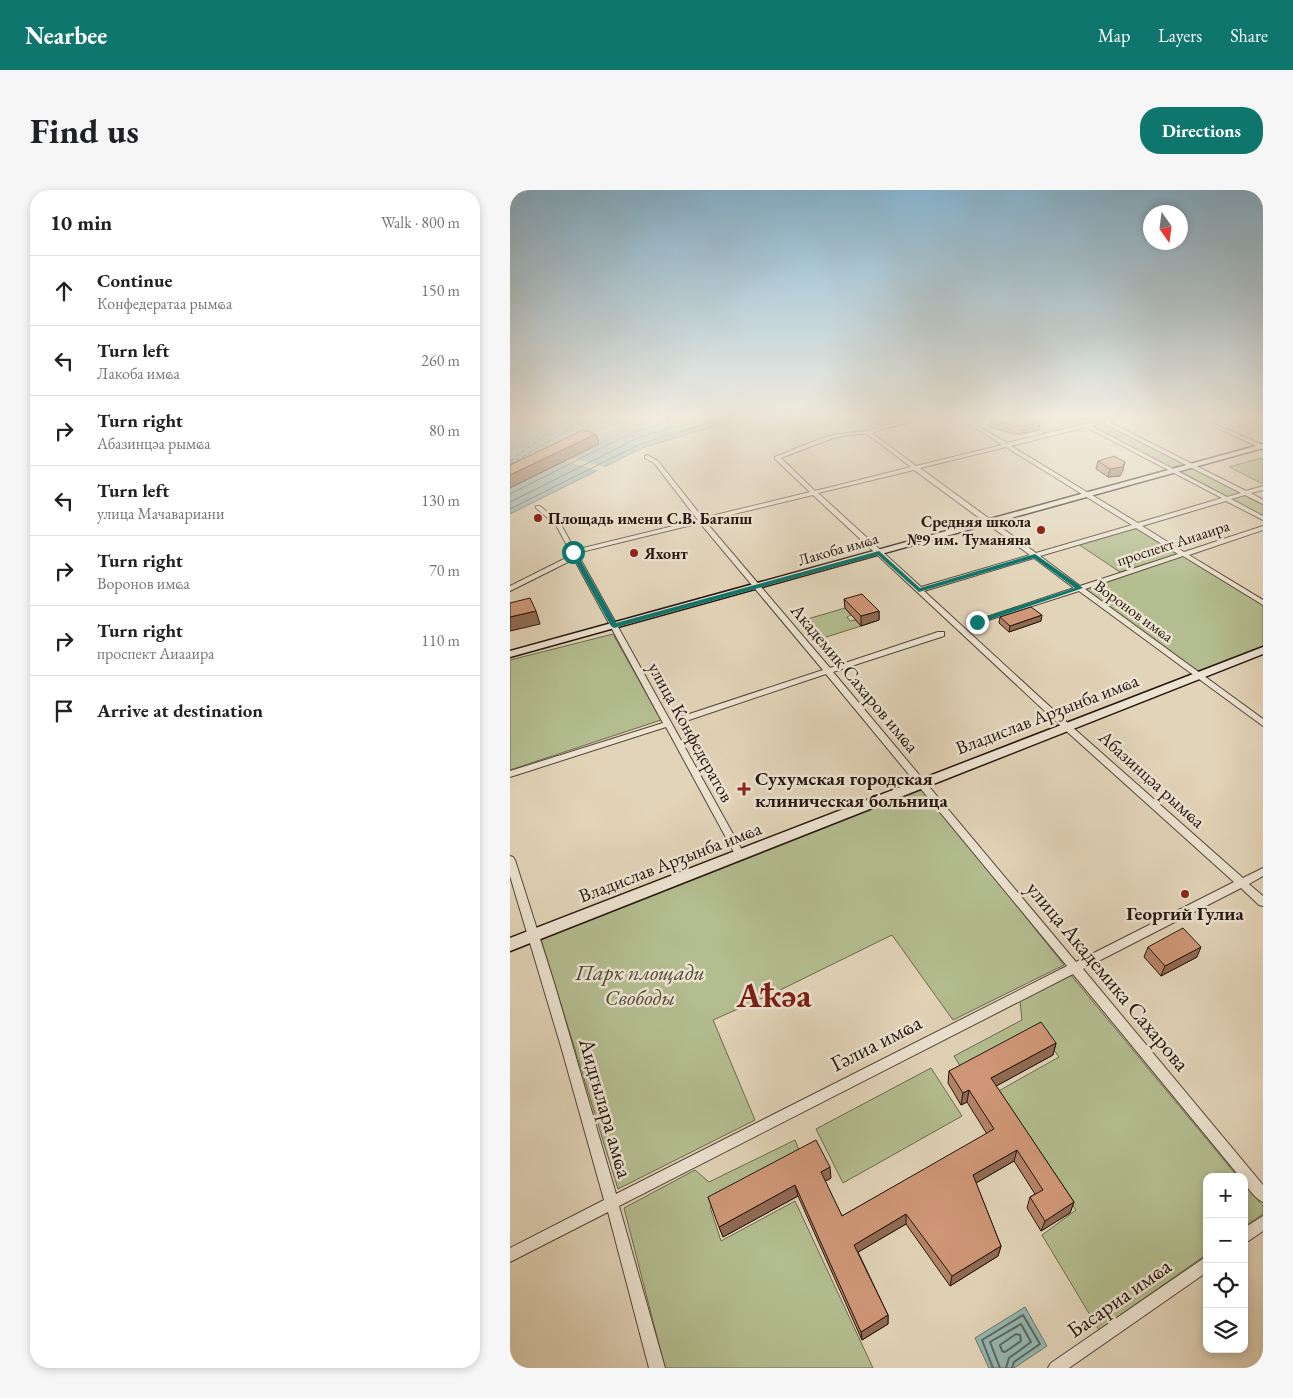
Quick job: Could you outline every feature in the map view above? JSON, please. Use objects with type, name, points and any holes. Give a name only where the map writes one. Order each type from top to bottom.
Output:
[{"type":"main road","name":"Лакоба имҩа","points":[[510,654],[1162,474]]},
{"type":"main road","name":"Владислав Арӡынба имҩа","points":[[510,945],[1263,650]]},
{"type":"street","name":"Академик Сахаров имҩа","points":[[665,474],[700,520],[922,783]]},
{"type":"street","name":"Абазинцәа рымҩа","points":[[794,474],[1067,726],[1263,902]]},
{"type":"street","points":[[510,589],[574,554],[700,520],[887,474]]},
{"type":"street","name":"Воронов имҩа","points":[[924,474],[1263,723]]},
{"type":"street","points":[[1055,474],[1263,603]]},
{"type":"street","points":[[1179,474],[1263,518]]},
{"type":"street","points":[[1209,474],[1263,502]]},
{"type":"street","points":[[919,590],[1263,488]]},
{"type":"street","points":[[538,507],[558,524],[614,626]]},
{"type":"street","name":"проспект Аиааира","points":[[977,622],[1263,528]]},
{"type":"street","name":"улица Конфедератов","points":[[614,626],[740,855]]},
{"type":"street","points":[[680,720],[941,634]]},
{"type":"street","points":[[510,774],[668,724]]},
{"type":"street","name":"улица Академика Сахарова","points":[[922,783],[1263,1195]]},
{"type":"street","name":"Аидгылара амҩа","points":[[510,860],[534,935],[612,1202],[657,1368]]},
{"type":"street","name":"Гәлиа имҩа","points":[[510,1255],[1263,872]]},
{"type":"street","points":[[1248,1234],[1263,1223]]},
{"type":"street","name":"Басариа имҩа","points":[[1056,1368],[1203,1266]]},
{"type":"green space","points":[[1185,474],[1204,474],[1263,505],[1263,516]]},
{"type":"green space","points":[[1243,474],[1263,474],[1263,483]]},
{"type":"green space","points":[[1137,527],[1179,554],[1120,572],[1078,544]]},
{"type":"green space","points":[[1184,554],[1263,603],[1263,650],[1198,675],[1080,588]]},
{"type":"green space","points":[[845,608],[851,615],[847,617],[850,621],[856,620],[861,626],[820,639],[804,620]]},
{"type":"green space","points":[[613,634],[661,720],[510,770],[510,660]]},
{"type":"green space","name":"Парк площади Свободы","points":[[920,785],[1064,965],[953,1020],[892,935],[774,993],[713,1020],[755,1120],[618,1189],[540,936]]},
{"type":"green space","points":[[1071,975],[1235,1173],[1203,1173],[1203,1257],[1099,1330],[1042,1235],[1076,1210],[995,1093],[1059,1057],[1039,1029],[962,1069],[954,1056],[1022,1020],[1020,1001]]},
{"type":"green space","points":[[931,1068],[962,1116],[843,1183],[816,1129]]},
{"type":"green space","points":[[795,1140],[802,1158],[710,1207],[721,1241],[795,1201],[873,1368],[665,1368],[624,1208],[695,1170],[709,1182]]},
{"type":"green space","points":[[1248,1189],[1263,1206],[1263,1214],[1248,1224]]},
{"type":"water","points":[[510,474],[590,474],[510,514]]},
{"type":"water","points":[[1025,1307],[1047,1346],[1014,1368],[989,1368],[975,1338]]},
{"type":"building","points":[[862,594],[879,611],[861,616],[844,599]]},
{"type":"building","points":[[530,598],[536,611],[510,617],[510,603]]},
{"type":"building","points":[[1031,607],[1042,615],[1010,626],[1000,617]]},
{"type":"building","points":[[1183,928],[1201,947],[1165,966],[1148,947]]},
{"type":"building","points":[[1041,1022],[1056,1043],[991,1078],[1074,1202],[1045,1221],[1030,1197],[1043,1190],[1017,1150],[973,1175],[1001,1246],[952,1276],[906,1214],[854,1245],[888,1315],[861,1332],[795,1185],[719,1227],[708,1197],[816,1140],[830,1167],[821,1172],[842,1216],[994,1129],[969,1090],[963,1093],[949,1071]]},
{"type":"place","name":"Площадь имени С.В. Багапш","points":[[538,518]]},
{"type":"place","name":"Средняя школа №9 им. Туманяна","points":[[1041,530]]},
{"type":"place","name":"Яхонт","points":[[634,553]]},
{"type":"place","name":"Сухумская городская клиническая больница","points":[[744,789]]},
{"type":"place","name":"Георгий Гулиа","points":[[1185,894]]},
{"type":"district","name":"Аҟəа","points":[[774,994]]},
{"type":"route","points":[[573,552],[614,626],[879,552],[919,590],[1035,556],[1080,588],[977,622]]}]
